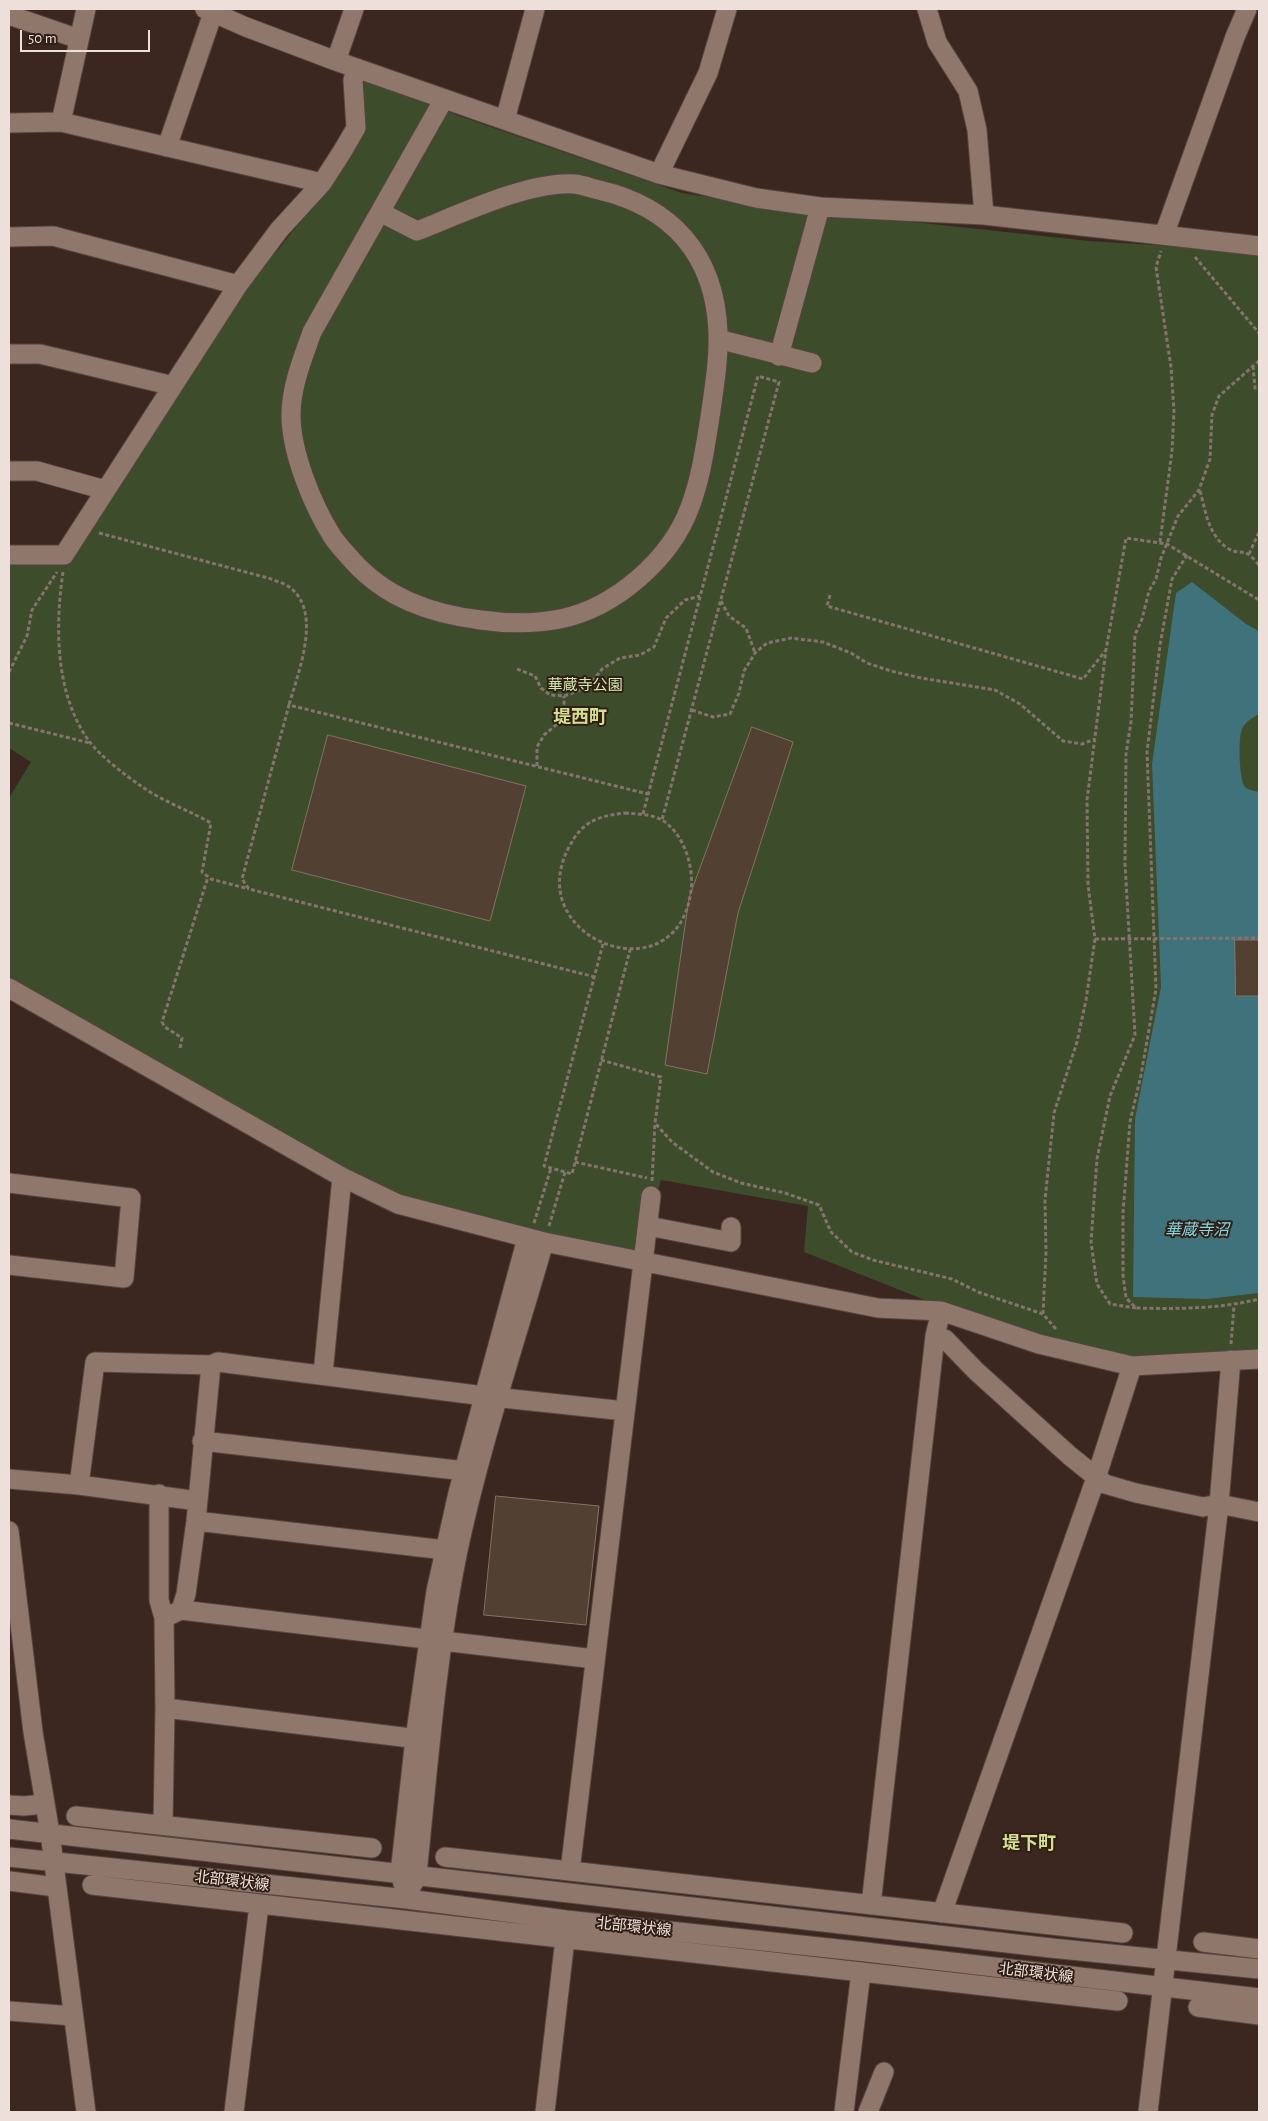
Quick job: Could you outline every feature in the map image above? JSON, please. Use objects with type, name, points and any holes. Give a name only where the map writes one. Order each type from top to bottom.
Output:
[{"type":"street","points":[[61,122],[86,9]]},
{"type":"street","points":[[336,60],[354,9]]},
{"type":"street","points":[[504,120],[535,9]]},
{"type":"street","points":[[659,174],[708,73],[727,9]]},
{"type":"street","points":[[927,9],[937,42],[968,91],[977,130],[984,215]]},
{"type":"street","points":[[1163,240],[1234,36],[1247,9]]},
{"type":"street","points":[[167,147],[209,11],[356,68],[659,174],[756,198],[820,207],[984,215],[1163,240],[1259,246]]},
{"type":"street","points":[[9,15],[79,39]]},
{"type":"street","points":[[9,555],[64,555],[238,285],[279,230],[322,183],[356,128],[353,80],[356,68]]},
{"type":"street","points":[[380,212],[417,231],[535,188],[574,184],[616,194],[648,207],[677,228],[699,260],[713,295],[718,339],[717,366],[700,474],[689,510],[671,543],[631,584],[601,604],[562,619],[511,624],[423,616],[360,569],[333,538],[315,501],[297,454],[291,414],[297,374],[312,332],[444,99]]},
{"type":"street","points":[[9,123],[61,122],[322,183]]},
{"type":"street","points":[[779,356],[820,207]]},
{"type":"street","points":[[9,237],[53,236],[238,285]]},
{"type":"street","points":[[718,339],[812,363]]},
{"type":"street","points":[[9,354],[40,354],[165,384],[170,388]]},
{"type":"street","points":[[9,471],[37,470],[105,490]]},
{"type":"street","points":[[9,988],[342,1177],[398,1204],[538,1236],[644,1263],[878,1308],[941,1311],[1039,1344],[1132,1366],[1231,1356],[1259,1359]]},
{"type":"street","points":[[323,1374],[342,1177]]},
{"type":"street","points":[[9,1183],[131,1198],[124,1278],[9,1265]]},
{"type":"street","points":[[570,1871],[652,1188]]},
{"type":"street","points":[[648,1226],[731,1242],[732,1227]]},
{"type":"street","points":[[407,1899],[408,1873],[445,1550],[464,1472],[491,1397],[538,1236]]},
{"type":"street","points":[[871,1905],[935,1336],[941,1311]]},
{"type":"street","points":[[935,1336],[945,1339],[983,1378],[1105,1484],[1136,1493],[1203,1507],[1219,1504],[1259,1512]]},
{"type":"street","points":[[1148,2112],[1219,1504],[1231,1356]]},
{"type":"street","points":[[79,1485],[95,1362],[211,1365],[218,1362],[491,1397],[625,1411]]},
{"type":"street","points":[[181,1610],[186,1594],[196,1521],[202,1441],[211,1365]]},
{"type":"street","points":[[942,1913],[1096,1478],[1132,1366]]},
{"type":"street","points":[[435,1640],[458,1555],[491,1397]]},
{"type":"street","points":[[202,1441],[464,1472]]},
{"type":"street","points":[[9,1480],[79,1485],[159,1494],[198,1501]]},
{"type":"street","points":[[154,1824],[165,1708],[164,1618],[159,1600],[159,1494]]},
{"type":"street","points":[[196,1521],[445,1550]]},
{"type":"street","points":[[9,1532],[86,2112]]},
{"type":"street","points":[[164,1618],[181,1610],[594,1659]]},
{"type":"street","points":[[165,1708],[423,1740]]},
{"type":"street","points":[[9,1804],[24,1806],[44,1804]]},
{"type":"street","points":[[76,1816],[372,1848]]},
{"type":"street","points":[[100,1839],[154,1824]]},
{"type":"street","name":"北部環状線","points":[[9,1829],[408,1873],[488,1884],[1051,1948],[1165,1958],[1259,1969]]},
{"type":"street","points":[[304,1841],[338,1866]]},
{"type":"street","name":"北部環状線","points":[[9,1856],[342,1894],[407,1899],[532,1916],[1259,1998]]},
{"type":"street","points":[[445,1857],[1123,1934]]},
{"type":"street","points":[[488,1884],[530,1866]]},
{"type":"street","points":[[206,1879],[234,1902]]},
{"type":"street","points":[[9,1881],[56,1887]]},
{"type":"street","points":[[677,1883],[702,1908]]},
{"type":"street","points":[[92,1885],[1118,2001]]},
{"type":"street","points":[[303,1910],[342,1894]]},
{"type":"street","points":[[760,1915],[789,1896]]},
{"type":"street","points":[[234,2112],[259,1905]]},
{"type":"street","points":[[532,1916],[561,1939]]},
{"type":"street","points":[[1020,1922],[1051,1948]]},
{"type":"street","points":[[707,1955],[739,1938]]},
{"type":"street","points":[[545,2112],[561,1939]]},
{"type":"street","points":[[1204,1942],[1259,1949]]},
{"type":"street","points":[[808,1946],[840,1970]]},
{"type":"street","points":[[1225,1965],[1259,1949]]},
{"type":"street","points":[[844,2112],[862,1972]]},
{"type":"street","points":[[1064,1995],[1090,1979]]},
{"type":"street","points":[[1198,2008],[1259,2015]]},
{"type":"street","points":[[9,2011],[74,2016]]},
{"type":"street","points":[[868,2112],[884,2072]]},
{"type":"path","points":[[1160,542],[1172,451],[1174,411],[1171,366],[1156,267],[1163,240]]},
{"type":"path","points":[[1193,254],[1259,333]]},
{"type":"path","points":[[1259,361],[1219,396],[1212,415],[1210,459],[1200,490],[1178,516],[1156,580],[1149,591],[1142,619],[1135,635],[1130,722],[1126,754],[1125,864],[1135,1035],[1108,1105],[1097,1159],[1091,1242],[1097,1284],[1110,1304],[1136,1308],[1173,1308],[1234,1305],[1259,1298]]},
{"type":"path","points":[[1253,366],[1255,388],[1259,387]]},
{"type":"path","points":[[643,814],[758,376],[779,382],[662,820]]},
{"type":"path","points":[[1200,490],[1205,514],[1211,529],[1222,543],[1230,550],[1249,554],[1259,565]]},
{"type":"path","points":[[1249,554],[1259,532]]},
{"type":"path","points":[[98,533],[268,578],[292,588],[302,600],[305,612],[306,638],[290,705],[242,879],[250,889]]},
{"type":"path","points":[[1043,1314],[1046,1253],[1044,1200],[1054,1113],[1077,1042],[1095,939],[1088,885],[1087,800],[1106,650],[1126,538],[1167,544],[1259,600]]},
{"type":"path","points":[[1136,1308],[1126,1298],[1123,1275],[1123,1213],[1130,1122],[1141,1075],[1156,989],[1147,752],[1160,645],[1172,580],[1187,555]]},
{"type":"path","points":[[9,672],[27,636],[32,610],[53,576],[64,567],[58,604],[57,636],[72,707],[80,727],[90,743],[141,786],[167,802],[211,823],[202,872],[208,877],[594,977]]},
{"type":"path","points":[[830,595],[827,606],[1083,679],[1106,650]]},
{"type":"path","points":[[517,669],[535,676],[541,688],[550,695],[564,696],[588,687],[602,669],[620,658],[640,655],[654,647],[666,618],[685,600],[700,596]]},
{"type":"path","points":[[721,600],[729,616],[746,628],[755,653]]},
{"type":"path","points":[[692,710],[713,717],[730,714],[739,693],[744,671],[755,653],[767,643],[791,638],[823,642],[851,653],[867,663],[891,671],[995,690],[1020,704],[1063,741],[1082,744],[1095,739]]},
{"type":"path","points":[[536,766],[536,747],[544,735],[564,715],[564,696]]},
{"type":"path","points":[[290,705],[648,794]]},
{"type":"path","points":[[9,723],[90,743]]},
{"type":"path","points":[[625,813],[643,814],[662,820],[686,849],[691,868],[691,890],[686,914],[674,931],[657,944],[630,950],[603,944],[583,932],[571,916],[561,897],[560,877],[564,856],[572,839],[583,826],[602,816],[625,813]]},
{"type":"path","points":[[180,1048],[182,1038],[165,1027],[162,1022],[208,877]]},
{"type":"path","points":[[1095,939],[1259,938]]},
{"type":"path","points":[[603,944],[544,1166],[572,1174],[630,950]]},
{"type":"path","points":[[575,1162],[652,1188],[655,1123],[661,1077],[601,1060]]},
{"type":"path","points":[[655,1123],[672,1142],[712,1172],[741,1183],[786,1193],[819,1205],[831,1232],[852,1252],[873,1260],[952,1279],[978,1292],[1043,1314],[1057,1330],[1063,1333]]},
{"type":"path","points":[[538,1236],[552,1168]]},
{"type":"path","points":[[538,1236],[565,1172]]},
{"type":"path","points":[[1231,1356],[1234,1305]]},
{"type":"green space","name":"華蔵寺公園","points":[[361,79],[462,117],[682,193],[775,207],[1089,241],[1187,247],[1259,255],[1259,1350],[1120,1360],[940,1306],[804,1252],[808,1206],[661,1180],[641,1254],[515,1228],[391,1194],[9,983],[9,798],[31,762],[9,748],[9,562],[70,561],[216,326],[305,216],[363,133]]},
{"type":"water","name":"華蔵寺沼","points":[[1192,582],[1246,624],[1259,631],[1259,714],[1249,720],[1243,727],[1240,768],[1245,787],[1259,792],[1259,1293],[1207,1299],[1133,1297],[1135,1119],[1161,987],[1152,764],[1176,593]]},
{"type":"building","points":[[752,727],[793,742],[738,913],[707,1074],[665,1065],[689,898]]},
{"type":"building","points":[[328,735],[526,786],[490,921],[292,870]]},
{"type":"building","points":[[1235,940],[1259,940],[1259,996],[1236,996]]},
{"type":"building","points":[[496,1496],[599,1506],[586,1625],[484,1615]]},
{"type":"district","name":"堤西町","points":[[580,718]]},
{"type":"district","name":"堤下町","points":[[1029,1844]]}]
